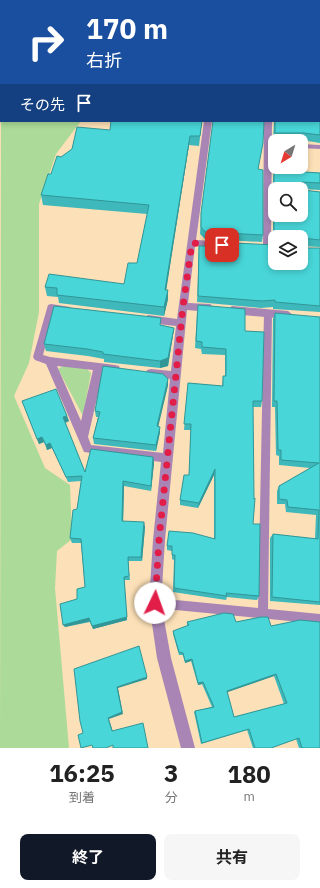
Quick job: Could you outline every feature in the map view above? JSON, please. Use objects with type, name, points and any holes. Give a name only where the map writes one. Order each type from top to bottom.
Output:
[{"type":"street","points":[[188,748],[164,658],[155,603],[159,540],[183,306],[208,122]]},
{"type":"street","points":[[268,122],[270,134]]},
{"type":"street","points":[[308,146],[320,147]]},
{"type":"street","points":[[267,248],[269,222]]},
{"type":"street","points":[[192,243],[237,246]]},
{"type":"street","points":[[183,306],[298,316]]},
{"type":"street","points":[[74,310],[51,308],[38,357],[50,361],[122,369]]},
{"type":"street","points":[[135,318],[182,323]]},
{"type":"street","points":[[50,361],[88,449],[167,458]]},
{"type":"street","points":[[83,437],[99,367]]},
{"type":"street","points":[[138,371],[176,376]]},
{"type":"lane","points":[[263,613],[268,313]]},
{"type":"lane","points":[[155,603],[320,620]]},
{"type":"green space","points":[[1,122],[80,122],[56,154],[39,204],[39,312],[29,363],[14,396],[45,468],[70,485],[72,539],[57,551],[55,588],[69,748],[0,748]]},
{"type":"green space","points":[[65,365],[87,369],[91,373],[83,416],[58,369]]},
{"type":"building","points":[[111,122],[202,122],[200,136],[190,136],[165,290],[168,290],[164,307],[57,295],[57,288],[45,287],[49,274],[124,284],[128,263],[137,263],[149,205],[41,195],[48,174],[51,174],[57,156],[61,157],[72,149],[77,127],[110,130]]},
{"type":"building","points":[[213,122],[264,122],[263,143],[258,169],[263,170],[263,235],[205,232],[201,227],[201,213]]},
{"type":"building","points":[[275,122],[320,122],[320,135],[304,133],[275,133]]},
{"type":"building","points":[[320,173],[320,183],[274,182],[274,174]]},
{"type":"building","points":[[308,191],[320,192],[320,240],[308,239],[308,230],[274,230],[274,222],[308,222]]},
{"type":"building","points":[[214,242],[268,245],[268,270],[308,270],[308,248],[320,248],[320,306],[275,302],[275,300],[262,301],[198,296],[199,246],[218,246]]},
{"type":"building","points":[[198,305],[245,309],[245,331],[264,332],[262,401],[253,401],[254,499],[255,498],[253,524],[260,524],[259,596],[226,593],[227,596],[174,588],[175,555],[172,555],[172,546],[167,546],[169,531],[193,533],[215,539],[215,469],[199,503],[180,500],[184,475],[189,475],[191,424],[184,424],[188,383],[223,386],[223,376],[226,376],[226,349],[202,347],[202,342],[196,341]]},
{"type":"building","points":[[54,306],[161,318],[160,325],[174,328],[168,358],[160,361],[103,354],[103,352],[87,349],[44,344]]},
{"type":"building","points":[[275,313],[320,317],[320,602],[272,597],[273,534],[318,539],[319,510],[288,507],[287,500],[279,499],[279,486],[319,463],[281,460],[281,450],[278,450],[277,401],[274,401]]},
{"type":"building","points":[[103,366],[163,374],[168,379],[157,426],[160,427],[156,445],[93,438],[100,412],[95,411]]},
{"type":"building","points":[[56,389],[67,416],[63,417],[85,472],[91,449],[153,457],[151,486],[123,481],[122,521],[144,522],[141,557],[128,557],[129,576],[124,577],[127,617],[92,626],[89,618],[63,625],[60,604],[77,599],[77,589],[85,587],[81,539],[70,538],[73,510],[77,509],[82,476],[66,477],[50,443],[46,445],[42,437],[37,439],[22,401]]},
{"type":"building","points":[[224,613],[233,614],[236,622],[268,617],[271,626],[300,620],[320,622],[320,748],[302,748],[299,738],[271,748],[255,748],[249,729],[202,743],[195,711],[214,707],[203,682],[198,683],[192,659],[185,661],[183,653],[179,652],[173,631],[189,625],[187,622]],"holes":[[[276,674],[287,703],[234,717],[227,691]]]},
{"type":"building","points":[[139,646],[147,677],[117,687],[122,712],[108,718],[112,731],[143,723],[148,748],[113,748],[113,745],[106,748],[93,748],[92,745],[81,748],[78,735],[83,733],[80,721],[74,669]]},
{"type":"route","points":[[155,603],[159,540],[183,306],[192,243],[222,245]]}]
